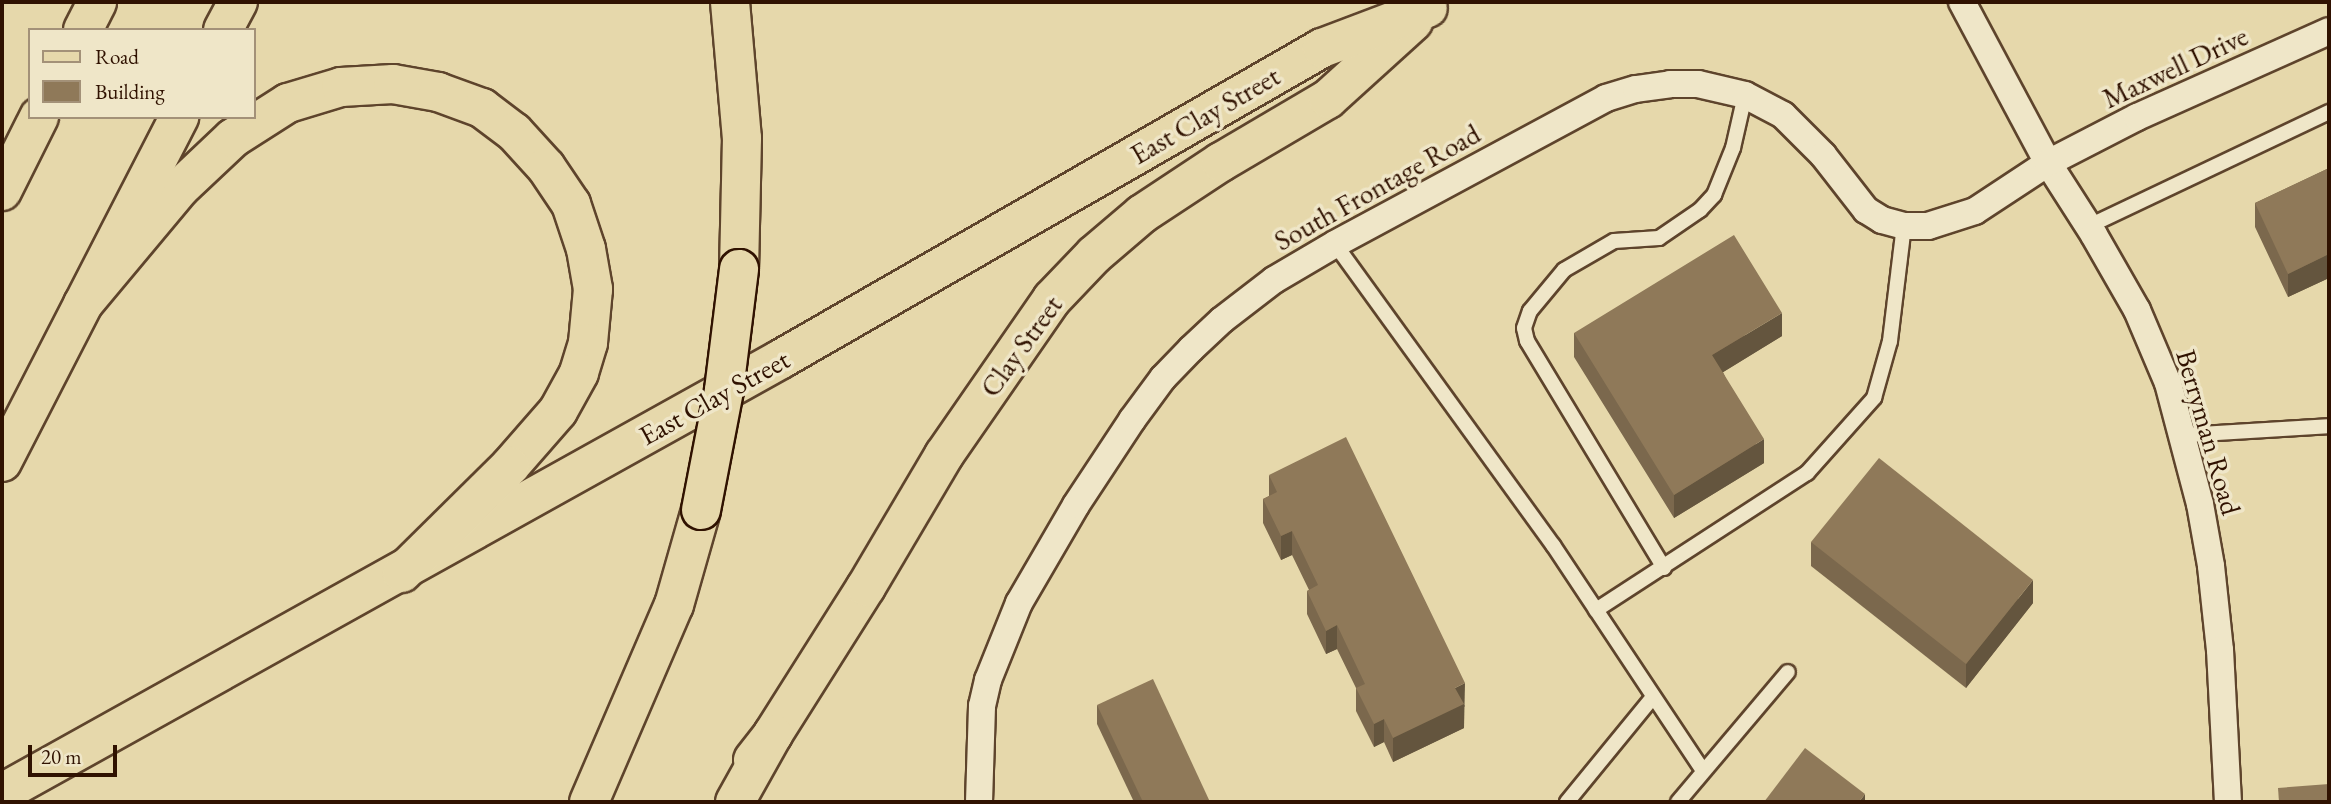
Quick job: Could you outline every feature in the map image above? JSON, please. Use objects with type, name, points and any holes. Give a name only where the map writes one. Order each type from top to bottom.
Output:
[{"type":"main road","points":[[84,28],[97,2]]},
{"type":"main road","points":[[224,28],[238,2]]},
{"type":"main road","points":[[589,802],[674,605],[701,510],[724,390],[739,269],[742,138],[730,2]]},
{"type":"main road","name":"East Clay Street","points":[[2,793],[402,573],[1322,48],[1434,5]]},
{"type":"main road","name":"Clay Street","points":[[720,802],[773,734],[866,587],[944,455],[1052,299],[1094,255],[1142,214],[1221,162],[1328,99],[1434,5]]},
{"type":"main road","points":[[83,303],[180,188],[233,138],[288,103],[341,87],[393,84],[438,92],[482,108],[514,132],[546,167],[570,204],[582,238],[593,289],[588,343],[579,373],[558,411],[510,466],[402,573]]},
{"type":"main road","points":[[2,191],[38,119]]},
{"type":"main road","points":[[2,462],[177,119]]},
{"type":"main road","points":[[735,802],[773,734]]},
{"type":"street","name":"Berryman Road","points":[[1962,2],[2048,163],[2089,226],[2137,310],[2168,383],[2183,435],[2211,566],[2220,650],[2228,802]]},
{"type":"street","name":"Maxwell Drive","points":[[2048,163],[2137,117],[2329,31]]},
{"type":"street","name":"South Frontage Road","points":[[979,802],[982,706],[988,680],[1019,603],[1076,505],[1163,378],[1222,320],[1274,280],[1335,244],[1606,98],[1670,84],[1698,84],[1745,96],[1783,115],[1801,132],[1866,210],[1882,220],[1904,226],[1928,226],[1975,211],[2048,163]]},
{"type":"lane","points":[[1664,568],[1527,341],[1524,328],[1530,311],[1564,270],[1614,241],[1659,239],[1700,211],[1713,195],[1733,148],[1745,96]]},
{"type":"lane","points":[[2089,226],[2329,113]]},
{"type":"lane","points":[[1596,610],[1807,474],[1874,398],[1890,341],[1904,226]]},
{"type":"lane","points":[[1335,244],[1553,545],[1703,771]]},
{"type":"lane","points":[[2183,435],[2329,426]]},
{"type":"lane","points":[[1678,802],[1788,672]]},
{"type":"lane","points":[[1567,802],[1653,697]]},
{"type":"building","points":[[2329,168],[2329,254],[2288,274],[2255,203]]},
{"type":"building","points":[[1734,235],[1782,313],[1712,355],[1764,439],[1674,495],[1574,333]]},
{"type":"building","points":[[1346,437],[1465,683],[1455,688],[1464,704],[1393,738],[1384,719],[1374,724],[1356,688],[1365,684],[1337,625],[1326,631],[1307,591],[1318,585],[1292,531],[1281,536],[1263,499],[1277,492],[1269,475]]},
{"type":"building","points":[[1879,458],[2033,580],[1966,664],[1811,542]]},
{"type":"building","points":[[1153,679],[1210,802],[1143,802],[1097,705]]},
{"type":"building","points":[[1805,748],[1865,794],[1859,802],[1764,802]]},
{"type":"building","points":[[2329,784],[2329,802],[2279,802],[2278,788]]}]
